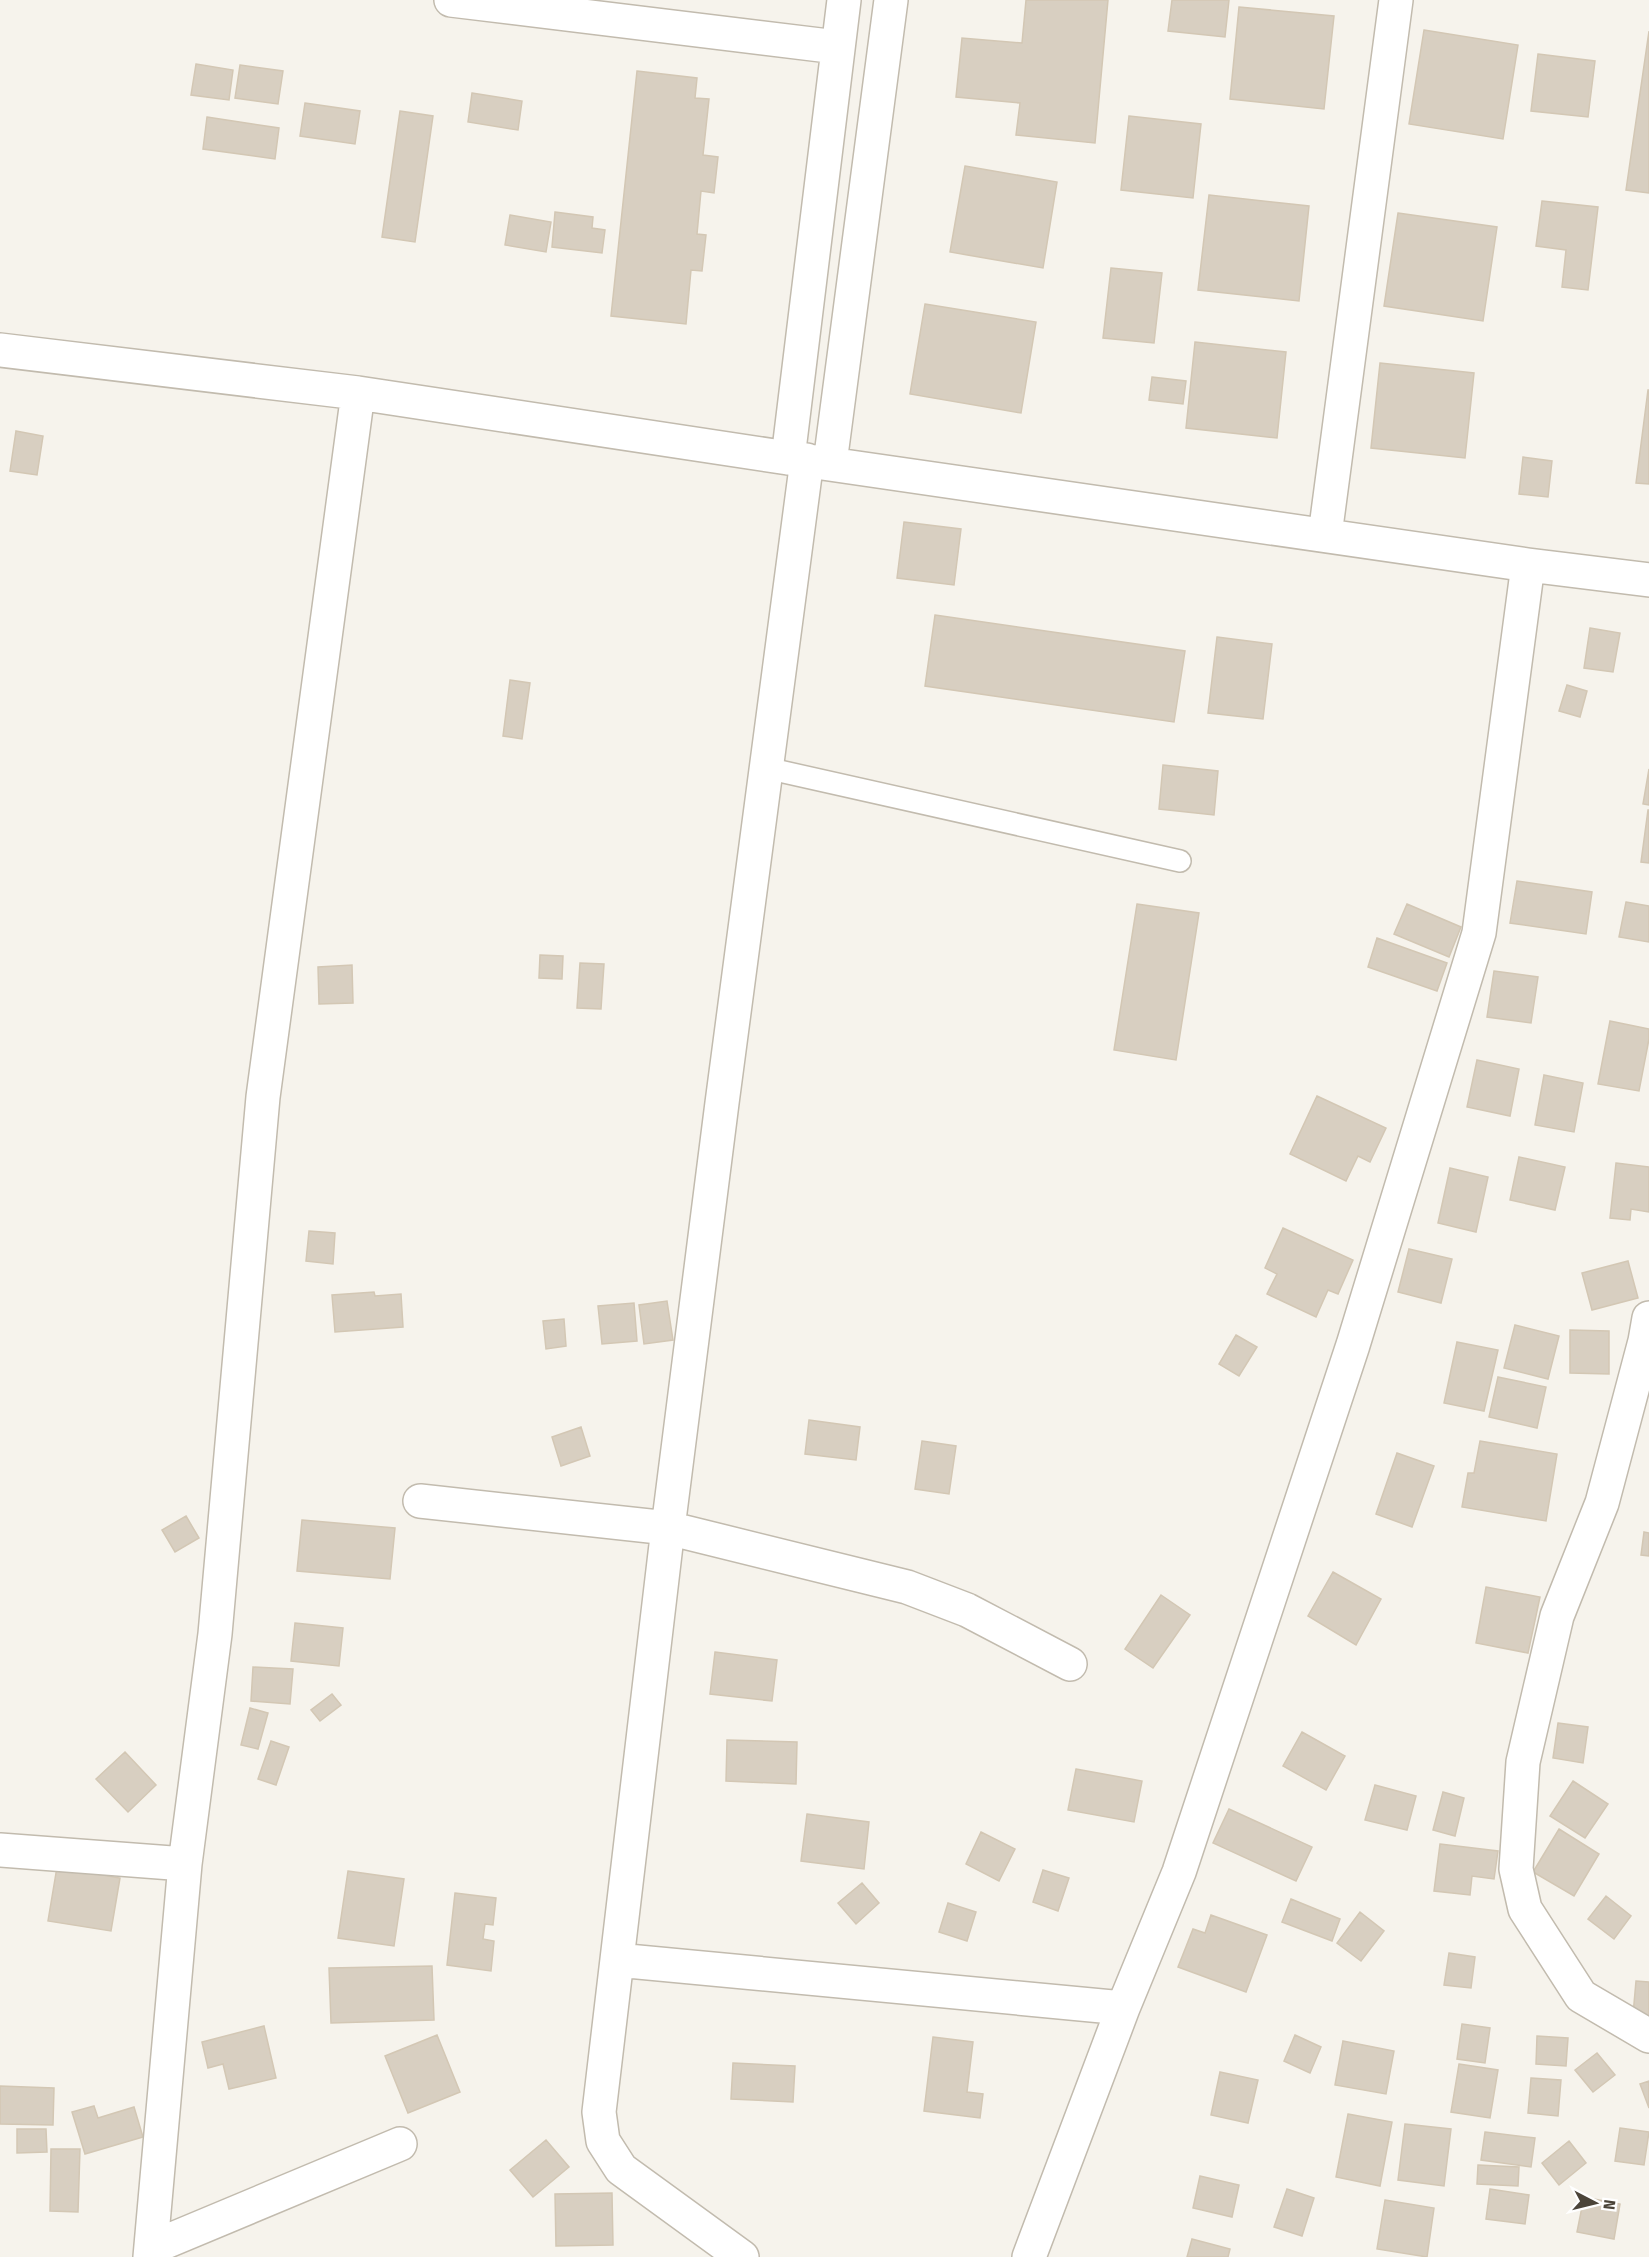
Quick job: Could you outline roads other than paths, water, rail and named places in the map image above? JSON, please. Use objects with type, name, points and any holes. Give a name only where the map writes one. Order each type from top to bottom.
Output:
[{"type":"street","points":[[451,0],[837,47]]},
{"type":"street","points":[[808,460],[837,47],[844,0]]},
{"type":"street","points":[[742,2257],[621,2169],[603,2141],[599,2112],[668,1528],[808,460],[891,0]]},
{"type":"street","points":[[1325,535],[1396,0]]},
{"type":"street","points":[[0,350],[358,393],[1528,565],[1649,580]]},
{"type":"street","points":[[358,393],[263,1097],[215,1634],[184,1864],[150,2253],[399,2144]]},
{"type":"street","points":[[1029,2257],[1123,2008],[1179,1872],[1353,1346],[1479,933],[1528,565]]},
{"type":"street","points":[[1649,1318],[1602,1503],[1557,1616],[1523,1762],[1516,1869],[1525,1909],[1581,1996],[1649,2036]]},
{"type":"street","points":[[420,1501],[668,1528],[907,1587],[967,1610],[1070,1664]]},
{"type":"street","points":[[0,1850],[184,1864]]},
{"type":"street","points":[[617,1960],[1123,2008]]},
{"type":"lane","points":[[766,768],[1180,861]]}]
